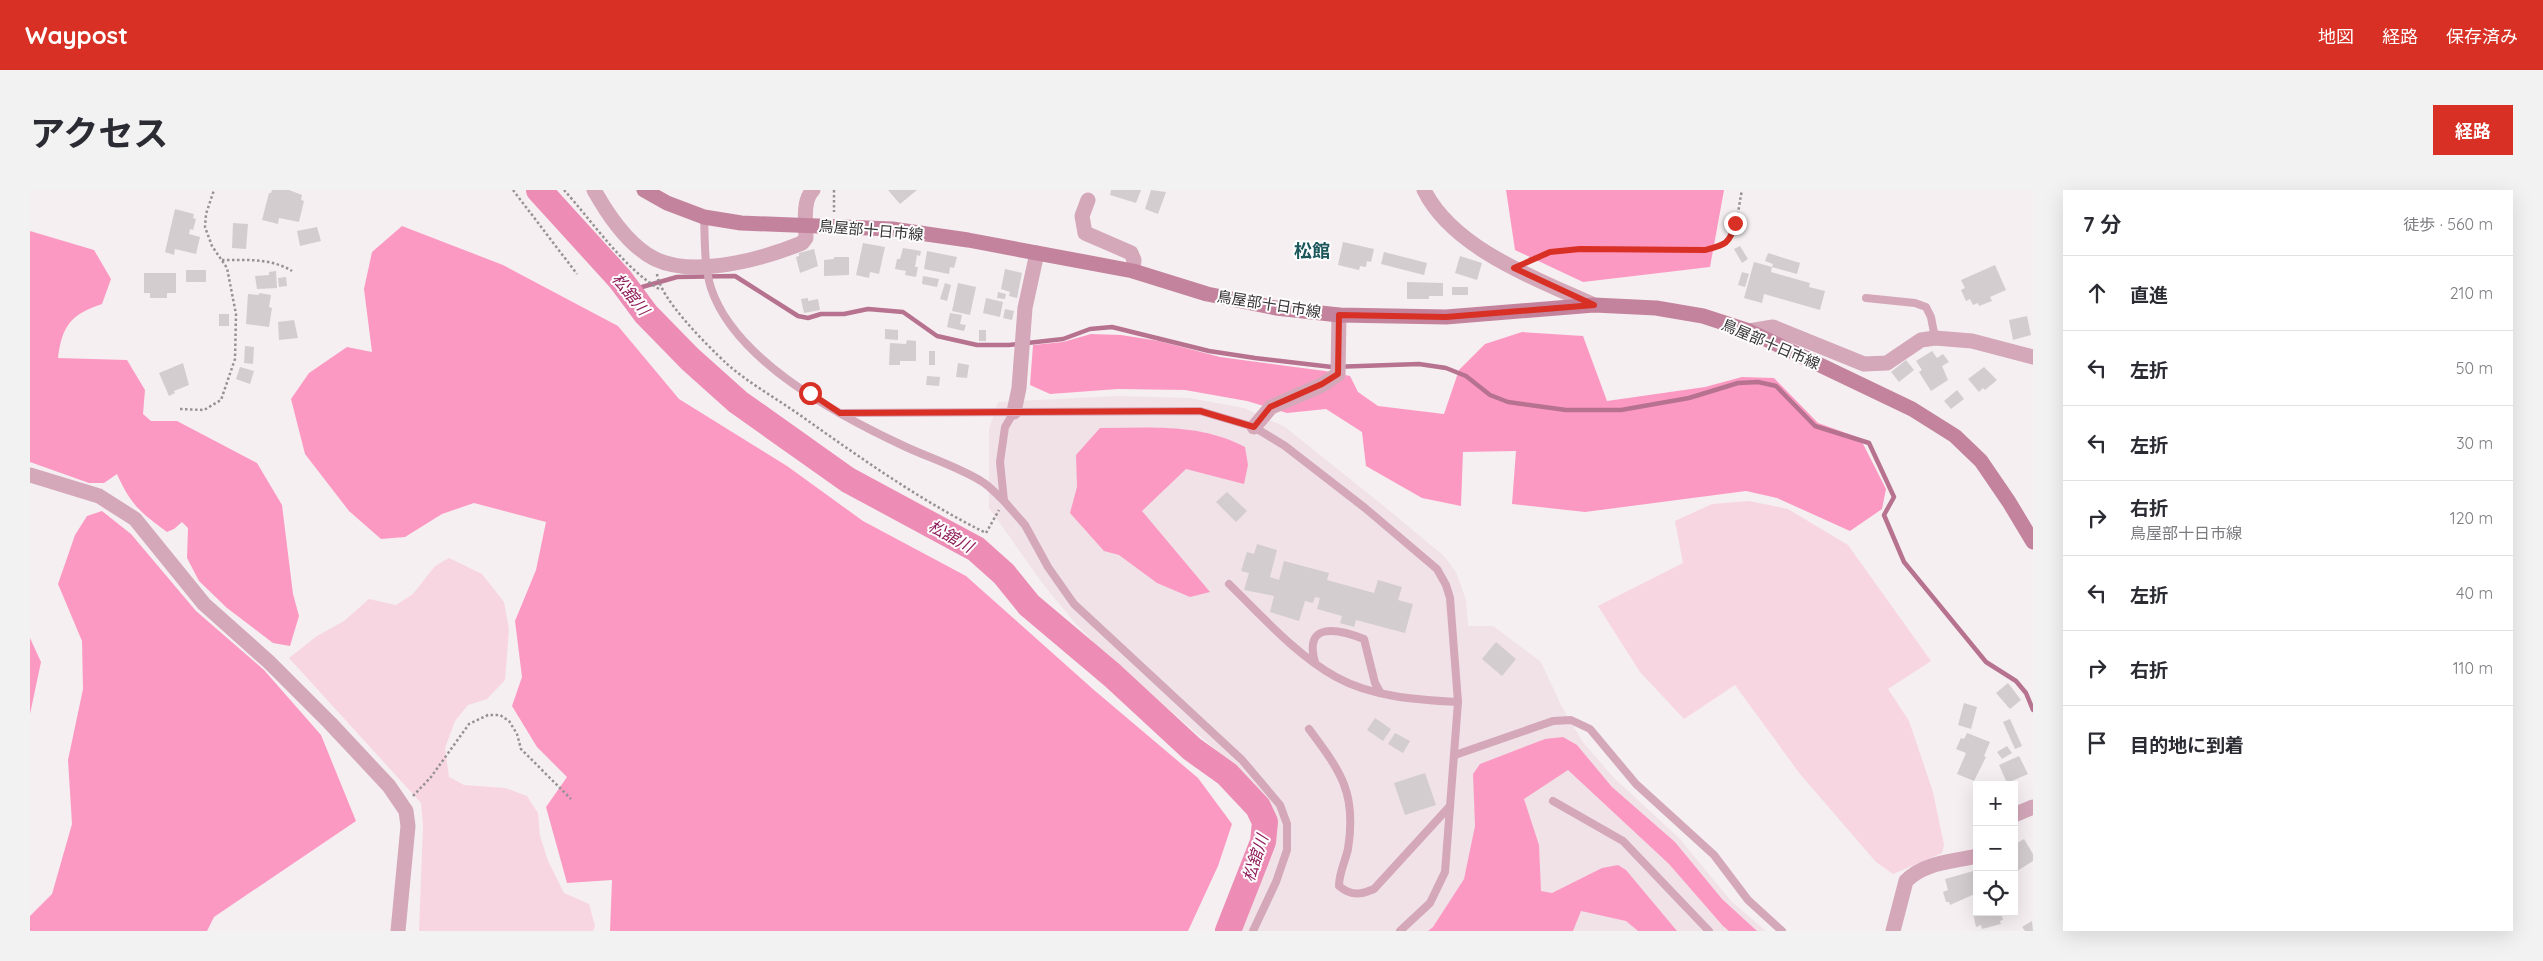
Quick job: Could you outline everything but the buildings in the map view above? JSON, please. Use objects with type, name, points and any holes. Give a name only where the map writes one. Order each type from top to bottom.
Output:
[{"type":"main road","name":"鳥屋部十日市線","points":[[644,190],[667,203],[704,217],[741,223],[892,229],[1133,271],[1207,294],[1276,308],[1339,315],[1446,317],[1594,305],[1656,308],[1703,316],[1749,331],[1912,409],[1955,436],[1981,462],[2010,502],[2033,542]]},
{"type":"street","points":[[594,190],[618,224],[636,245],[657,260],[708,267],[737,262],[802,243],[806,238],[806,211],[809,194],[813,190]]},
{"type":"street","points":[[1424,190],[1431,204],[1447,222],[1474,245],[1514,268],[1594,305]]},
{"type":"street","points":[[1088,200],[1082,216],[1085,233],[1131,253],[1134,260],[1133,271]]},
{"type":"street","points":[[1014,412],[1019,388],[1025,308],[1037,253]]},
{"type":"street","points":[[1254,427],[1270,407],[1322,384],[1338,374],[1339,315]]},
{"type":"street","points":[[1749,331],[1772,327],[1864,364],[1887,363],[1921,340],[1935,338],[1972,342],[2033,357]]},
{"type":"street","points":[[30,475],[99,496],[135,519],[204,604],[269,662],[330,723],[388,786],[406,811],[408,826],[398,931]]},
{"type":"street","points":[[2018,814],[2033,808]]},
{"type":"street","points":[[1893,931],[1906,881],[1911,876],[1923,869],[1941,863],[1973,857]]},
{"type":"lane","points":[[704,217],[711,288],[727,320],[761,360],[840,413],[890,440],[982,481],[1004,501],[1024,525],[1048,567],[1074,604],[1242,760],[1280,805],[1287,824],[1287,850],[1276,882],[1253,931]]},
{"type":"lane","points":[[1866,298],[1926,307],[1932,317],[1935,338]]},
{"type":"lane","points":[[840,413],[1200,411],[1254,427],[1285,446],[1365,508],[1437,569],[1446,585],[1452,607],[1458,702],[1445,872],[1430,903],[1400,931]]},
{"type":"lane","points":[[1004,501],[1000,462],[1005,427],[1014,412]]},
{"type":"lane","points":[[1230,584],[1315,662],[1336,677],[1380,692],[1428,701],[1458,702]]},
{"type":"lane","points":[[1315,662],[1312,651],[1314,640],[1320,633],[1331,629],[1364,639],[1369,653],[1371,670],[1380,692]]},
{"type":"lane","points":[[1455,755],[1553,721],[1571,720],[1590,729],[1636,784],[1714,856],[1748,900],[1782,931]]},
{"type":"lane","points":[[1309,729],[1336,766],[1349,797],[1352,824],[1338,886],[1347,893],[1360,894],[1374,889],[1450,806]]},
{"type":"lane","points":[[1553,800],[1623,841],[1709,931]]},
{"type":"path","points":[[180,409],[204,410],[213,407],[223,395],[232,367],[236,314],[227,268],[212,246],[205,227],[206,214],[214,190]]},
{"type":"path","points":[[513,190],[577,274]]},
{"type":"path","points":[[834,190],[834,212]]},
{"type":"path","points":[[1514,268],[1550,252],[1580,249],[1705,250],[1723,246],[1732,237],[1742,190]]},
{"type":"path","points":[[222,260],[255,260],[274,263],[292,271]]},
{"type":"path","points":[[657,260],[656,276],[661,290],[702,339],[727,364],[850,452],[949,515],[986,533],[1004,501]]},
{"type":"path","points":[[403,806],[431,777],[469,724],[488,715],[500,715],[509,721],[517,734],[521,749],[571,799]]},
{"type":"shaded area","points":[[1506,190],[1724,190],[1710,267],[1583,282],[1515,250]]},
{"type":"shaded area","points":[[402,226],[503,265],[618,326],[679,399],[787,466],[863,521],[966,576],[1094,690],[1198,778],[1232,824],[1218,866],[1188,931],[610,931],[612,880],[567,883],[546,807],[567,777],[537,747],[512,706],[522,677],[515,621],[536,570],[546,522],[474,503],[442,514],[405,537],[381,539],[349,511],[305,454],[291,399],[309,373],[347,347],[372,352],[364,289],[372,252]]},
{"type":"shaded area","points":[[30,231],[94,250],[111,279],[102,304],[83,312],[70,323],[62,337],[58,358],[127,360],[145,390],[143,414],[151,421],[177,421],[257,463],[282,505],[293,594],[299,616],[290,646],[273,643],[227,608],[199,581],[187,558],[188,528],[182,522],[167,532],[137,507],[117,474],[104,483],[89,483],[30,462]]},
{"type":"shaded area","points":[[1522,332],[1583,336],[1607,401],[1705,387],[1742,377],[1774,378],[1818,423],[1860,438],[1886,489],[1882,509],[1850,531],[1777,498],[1746,491],[1585,512],[1512,504],[1516,451],[1463,452],[1461,506],[1422,498],[1366,466],[1362,432],[1326,409],[1287,413],[1247,401],[1185,390],[1118,389],[1050,394],[1030,385],[1033,345],[1063,342],[1091,334],[1121,335],[1159,341],[1220,357],[1350,376],[1358,392],[1378,406],[1444,414],[1459,370],[1485,344]]},
{"type":"shaded area","points":[[1118,396],[1189,398],[1244,408],[1285,427],[1380,503],[1444,556],[1456,572],[1466,600],[1468,626],[1493,626],[1541,662],[1561,705],[1582,741],[1614,778],[1678,837],[1732,902],[1766,931],[1240,931],[1276,847],[1274,822],[1266,801],[1254,783],[1103,652],[1076,624],[1043,584],[989,508],[989,429],[998,402]]},
{"type":"shaded area","points":[[1100,428],[1174,428],[1192,430],[1228,439],[1245,447],[1248,465],[1244,484],[1186,469],[1142,511],[1210,592],[1190,597],[1157,583],[1119,555],[1104,551],[1070,513],[1077,487],[1076,455]]},
{"type":"shaded area","points":[[1749,501],[1788,509],[1848,545],[1931,661],[1888,689],[1909,721],[1933,792],[1944,845],[1942,853],[1893,874],[1876,862],[1800,774],[1735,685],[1684,719],[1640,672],[1598,606],[1683,563],[1675,521],[1712,504]]},
{"type":"shaded area","points":[[102,511],[131,534],[196,611],[264,670],[321,735],[356,821],[214,917],[207,931],[30,931],[30,916],[52,894],[72,824],[68,760],[83,689],[82,641],[58,584],[75,535],[87,516]]},
{"type":"shaded area","points":[[449,558],[482,574],[504,602],[509,629],[505,680],[487,699],[468,705],[455,721],[445,748],[449,777],[464,785],[505,788],[527,796],[538,813],[540,836],[548,861],[564,893],[589,904],[595,926],[593,931],[419,931],[423,826],[421,803],[289,658],[317,636],[344,621],[369,599],[396,605],[413,594],[435,566]]},
{"type":"shaded area","points":[[30,638],[41,662],[30,714]]},
{"type":"shaded area","points":[[1563,737],[1577,745],[1612,787],[1675,842],[1722,899],[1757,931],[1729,931],[1723,926],[1669,864],[1568,770],[1524,799],[1539,845],[1541,891],[1552,893],[1602,868],[1618,865],[1626,870],[1677,931],[1638,931],[1626,921],[1581,911],[1573,931],[1428,931],[1433,927],[1464,879],[1475,826],[1473,774],[1480,764],[1545,739]]},
{"type":"waterway","name":"松舘川","points":[[539,190],[620,279],[646,314],[690,359],[738,402],[848,480],[976,549],[1004,574],[1029,605],[1112,675],[1192,749],[1227,774],[1258,807],[1265,822],[1263,842],[1228,931]]},
{"type":"waterway","points":[[633,297],[642,287],[677,277],[735,276],[798,316],[808,318],[821,314],[844,314],[868,309],[903,312],[937,336],[977,345],[1009,345],[1063,339],[1090,329],[1112,327],[1209,351],[1255,358],[1332,367],[1419,364],[1446,368],[1466,376],[1490,395],[1508,402],[1566,410],[1621,410],[1689,398],[1738,383],[1758,382],[1776,386],[1815,426],[1869,443],[1894,497],[1884,515],[1904,562],[1986,662],[2016,681],[2026,693],[2033,710]]},
{"type":"district","name":"松館","points":[[1312,250]]},
{"type":"route","points":[[810,393],[840,413],[1200,411],[1254,427],[1270,407],[1322,384],[1338,374],[1339,315],[1446,317],[1594,305],[1514,268],[1524,261],[1550,252],[1580,249],[1705,250],[1723,246],[1732,237],[1735,223]]}]
